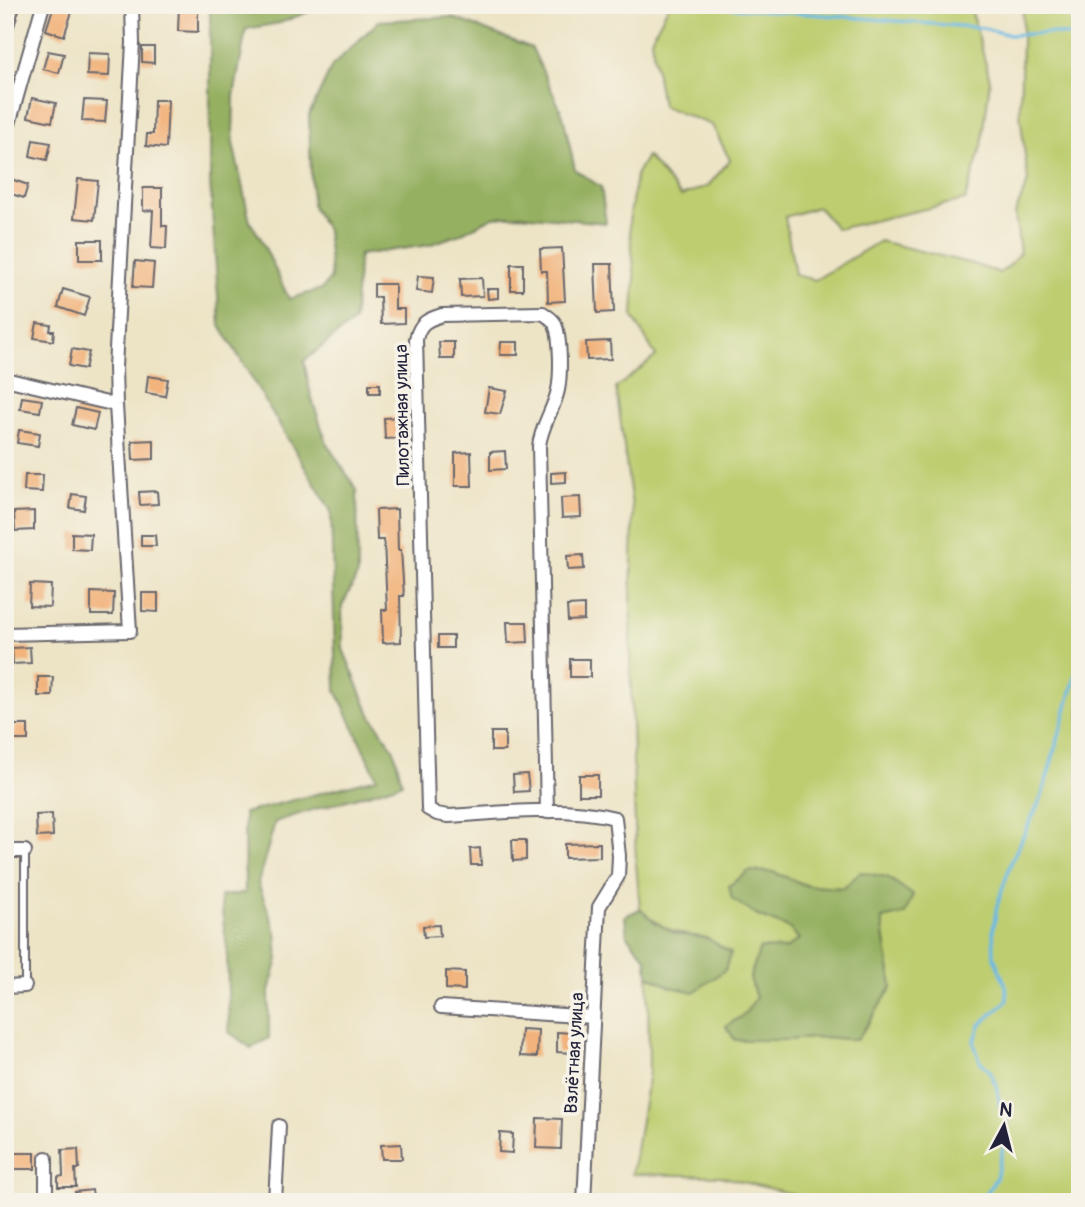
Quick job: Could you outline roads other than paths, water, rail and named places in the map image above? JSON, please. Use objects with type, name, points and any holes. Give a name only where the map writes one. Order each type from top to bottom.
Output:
[{"type":"street","points":[[5,138],[43,5]]},
{"type":"street","points":[[5,634],[130,631],[115,367],[133,43],[132,5]]},
{"type":"street","name":"Пилотажная улица","points":[[547,812],[538,446],[558,390],[559,340],[556,325],[543,313],[442,315],[426,320],[419,328],[416,339],[428,809],[448,816],[547,812],[599,814],[615,818],[618,876],[599,907]]},
{"type":"street","points":[[5,379],[116,405]]},
{"type":"street","points":[[5,851],[25,851]]},
{"type":"street","name":"Взлётная улица","points":[[584,1202],[599,907]]},
{"type":"street","points":[[5,987],[24,986]]},
{"type":"street","points":[[441,1007],[593,1017]]},
{"type":"street","points":[[275,1202],[279,1126]]},
{"type":"street","points":[[46,1158],[46,1202]]},
{"type":"lane","points":[[24,986],[25,851]]},
{"type":"waterway","points":[[701,5],[983,28],[1010,35],[1049,33],[1080,37]]},
{"type":"waterway","points":[[984,1202],[996,1178],[1007,1117],[1000,1107],[997,1088],[990,1071],[980,1061],[974,1043],[980,1025],[1007,1001],[1006,986],[994,957],[993,929],[997,906],[1012,860],[1042,796],[1080,660]]}]
